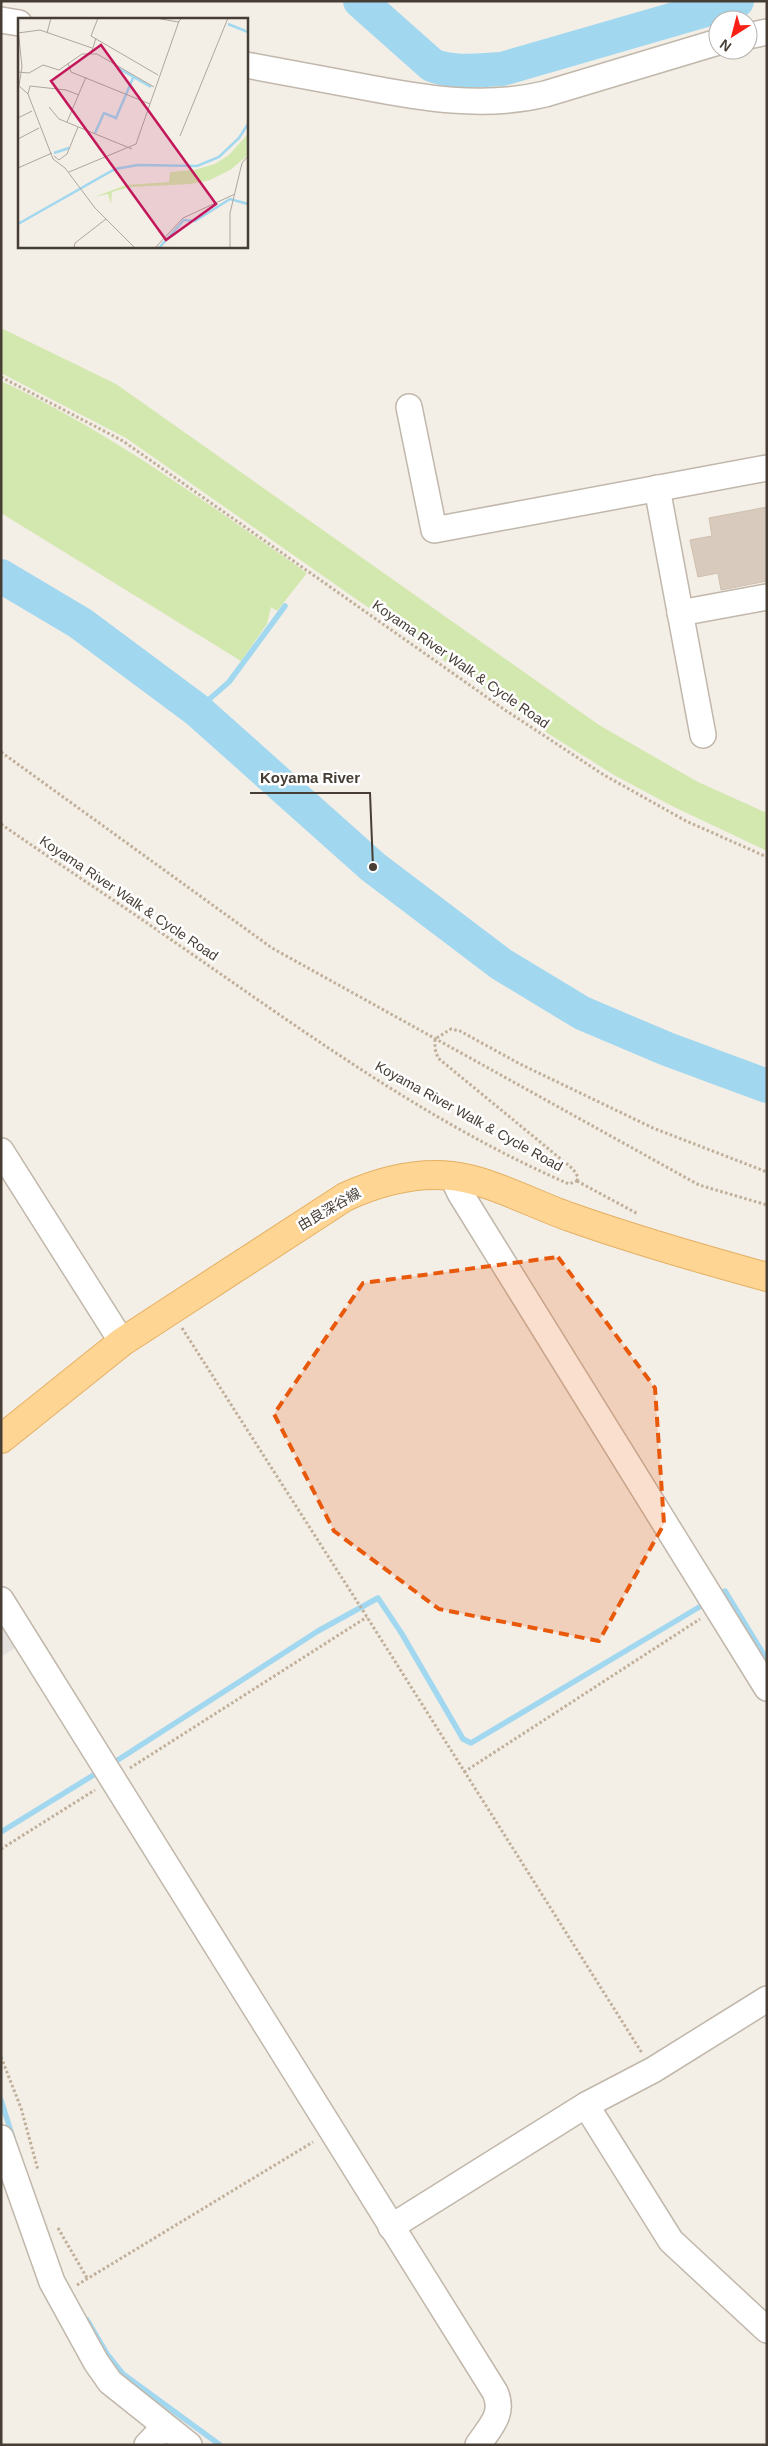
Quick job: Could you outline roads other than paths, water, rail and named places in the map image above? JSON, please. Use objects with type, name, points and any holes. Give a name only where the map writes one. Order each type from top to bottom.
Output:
[{"type":"main road","name":"由良深谷線","points":[[1,1439],[122,1342],[345,1197],[369,1186],[391,1180],[411,1177],[452,1176],[480,1183],[571,1217],[767,1277]]},
{"type":"street","points":[[1,20],[18,23]]},
{"type":"street","points":[[248,66],[447,101],[503,101],[519,100],[545,94],[708,45]]},
{"type":"street","points":[[409,407],[434,530],[767,468]]},
{"type":"street","points":[[658,488],[703,735]]},
{"type":"street","points":[[680,613],[767,597]]},
{"type":"street","points":[[1,1151],[122,1342]]},
{"type":"street","points":[[452,1176],[460,1193],[716,1609],[767,1688]]},
{"type":"street","points":[[1,1600],[500,2402],[499,2412],[478,2445]]},
{"type":"street","points":[[391,2227],[586,2105],[653,2070],[767,1999]]},
{"type":"street","points":[[586,2105],[672,2241],[767,2330]]},
{"type":"street","points":[[1,2138],[17,2187],[60,2300],[110,2382],[164,2427],[189,2445]]},
{"type":"street","points":[[146,2445],[164,2427]]},
{"type":"waterway","points":[[360,1],[432,65],[449,70],[467,71],[502,69],[737,1]]},
{"type":"waterway","points":[[1,576],[80,623],[197,710],[373,867],[501,964],[582,1013],[667,1049],[767,1086]]},
{"type":"waterway","points":[[197,710],[229,682],[285,606]]},
{"type":"waterway","points":[[716,1596],[725,1591],[767,1660]]},
{"type":"waterway","points":[[110,1765],[318,1631],[378,1598],[402,1634],[463,1739],[471,1743],[706,1603]]},
{"type":"waterway","points":[[1,1832],[100,1771]]},
{"type":"waterway","points":[[1,2100],[13,2138]]},
{"type":"waterway","points":[[87,2320],[107,2354],[123,2374],[220,2445]]},
{"type":"place","name":"Koyama River","points":[[373,867]]}]
